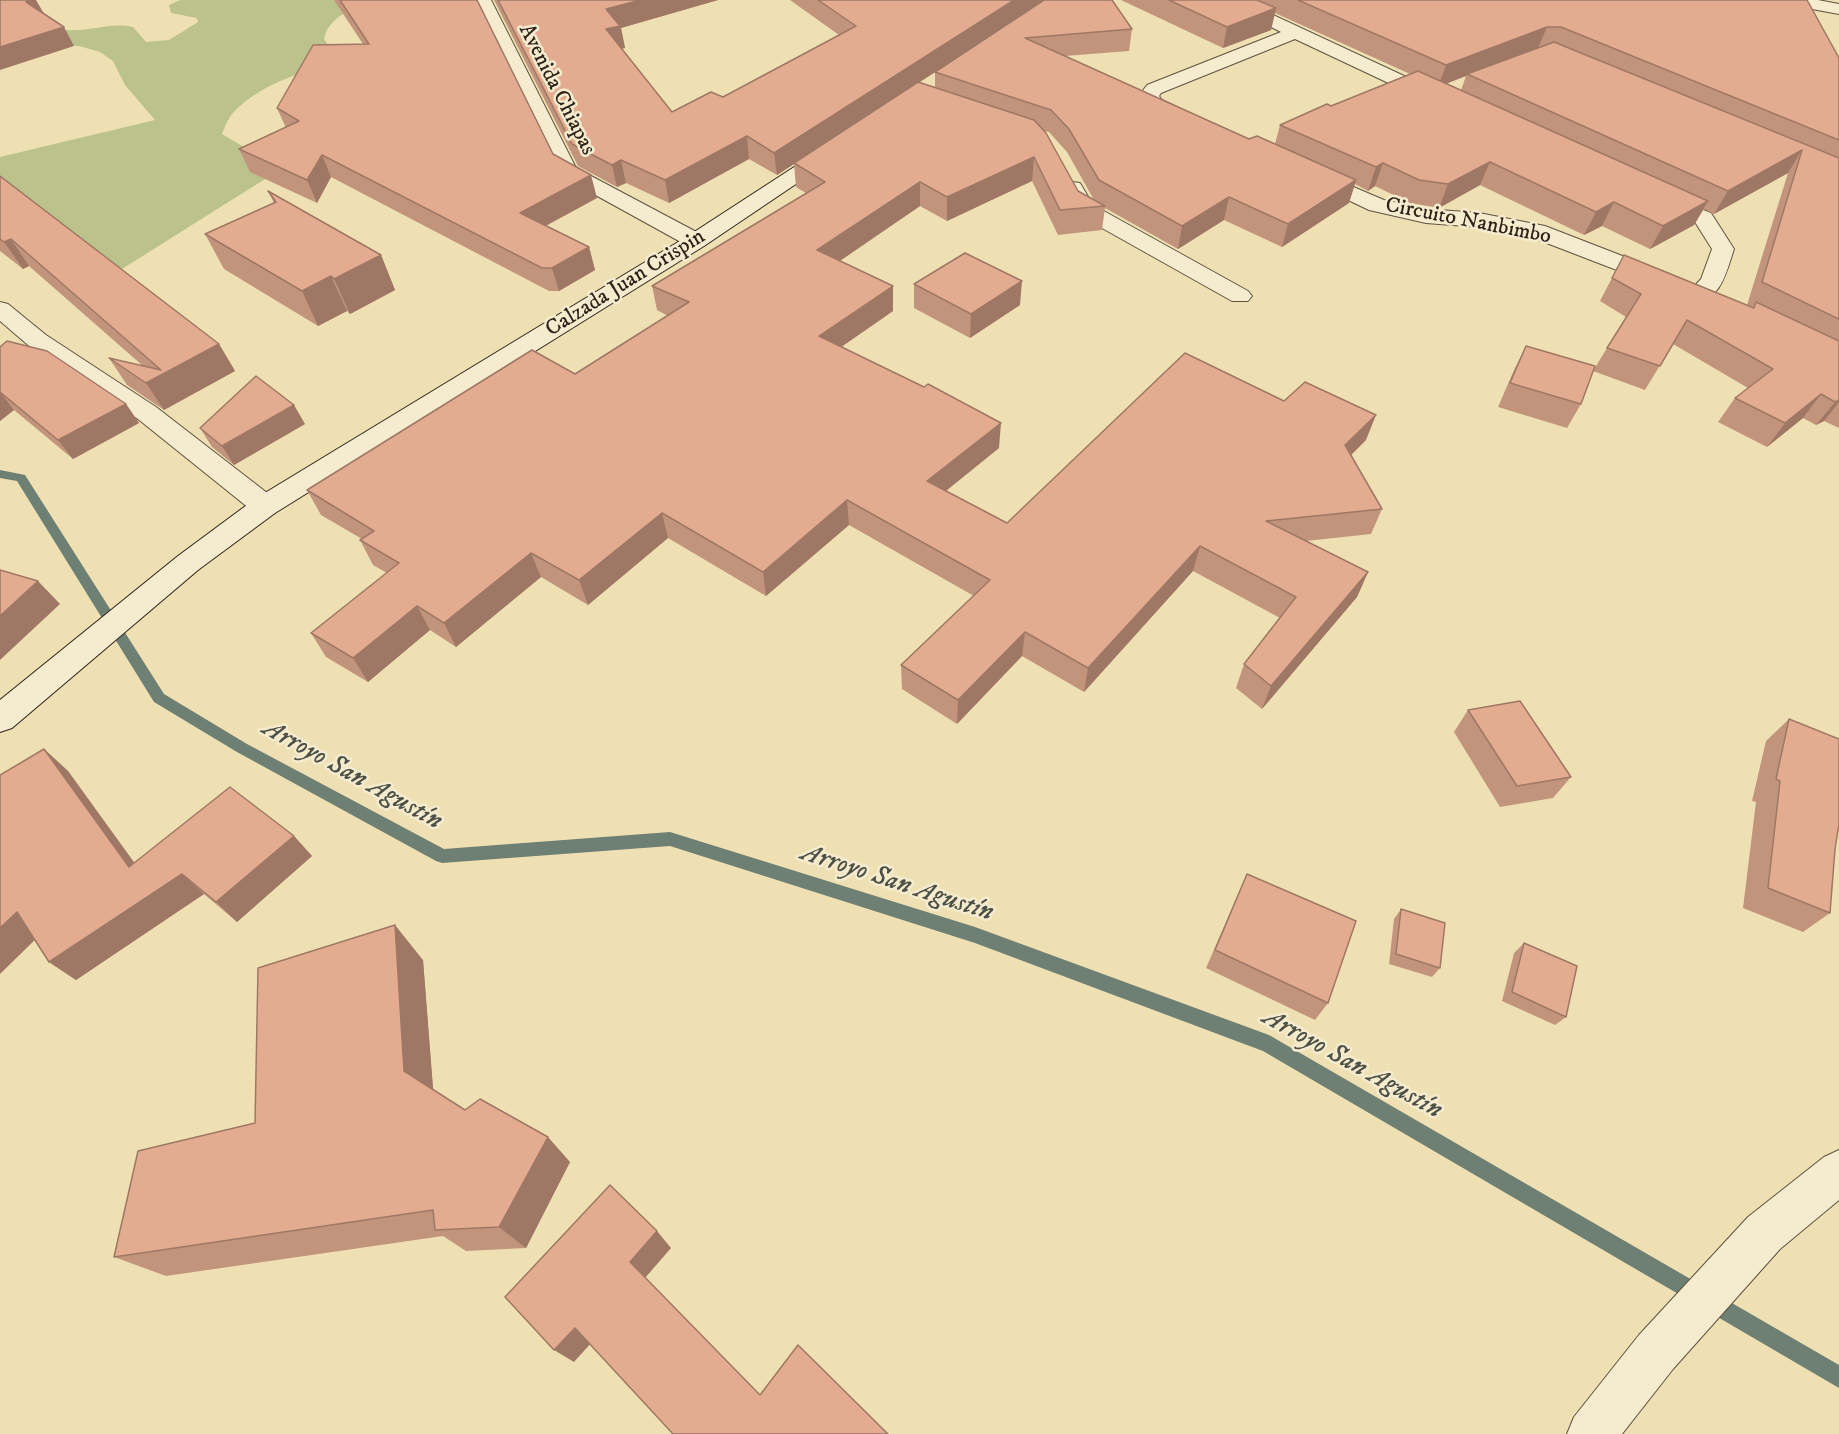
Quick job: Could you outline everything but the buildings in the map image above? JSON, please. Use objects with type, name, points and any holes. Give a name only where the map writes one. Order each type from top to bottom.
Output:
[{"type":"street","name":"Avenida Chiapas","points":[[482,0],[568,172],[696,241]]},
{"type":"street","points":[[1228,0],[1294,33],[1435,97],[1456,98]]},
{"type":"street","points":[[1790,0],[1839,9]]},
{"type":"street","points":[[1208,128],[1155,104],[1149,96],[1154,89],[1294,33]]},
{"type":"street","name":"Calzada Juan Crispin","points":[[0,719],[61,666],[188,563],[265,506],[696,241],[850,140]]},
{"type":"street","name":"Circuito Nanbimbo","points":[[1292,166],[1377,205],[1426,216],[1479,220],[1536,231],[1597,252],[1719,304]]},
{"type":"street","points":[[1064,172],[1085,209],[1240,296]]},
{"type":"street","points":[[1639,189],[1703,218],[1723,249],[1712,282],[1699,294]]},
{"type":"street","points":[[0,309],[37,340],[147,413],[265,506]]},
{"type":"street","points":[[1591,1434],[1656,1352],[1764,1233],[1839,1172]]},
{"type":"green space","points":[[180,0],[376,0],[337,18],[327,31],[324,39],[331,49],[347,57],[271,85],[244,102],[228,120],[222,134],[281,169],[87,291],[0,186],[0,157],[155,120],[125,85],[113,61],[100,52],[79,46],[53,44],[60,29],[79,30],[115,25],[133,27],[146,42],[169,40],[198,22],[197,18],[171,13],[169,5]]},
{"type":"waterway","name":"Arroyo San Agustín","points":[[0,474],[21,478],[159,698],[242,748],[442,856],[670,839],[975,935],[1269,1044],[1839,1377]]}]
